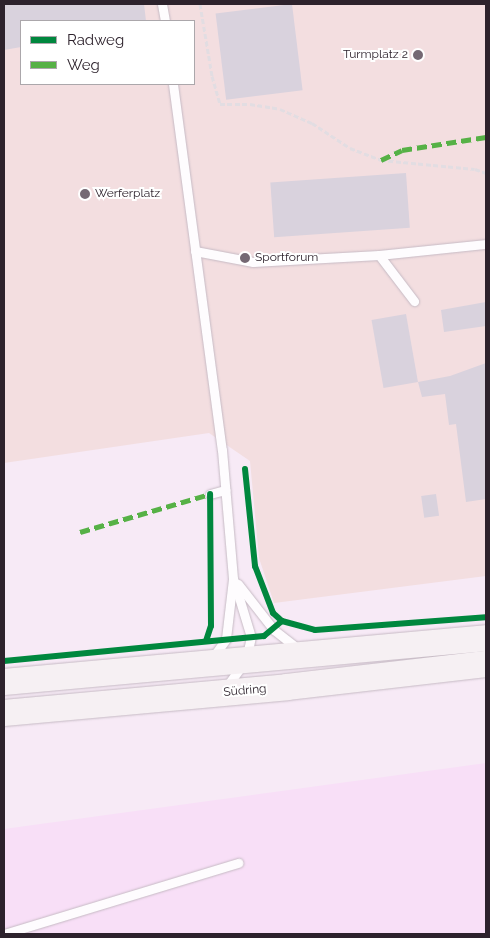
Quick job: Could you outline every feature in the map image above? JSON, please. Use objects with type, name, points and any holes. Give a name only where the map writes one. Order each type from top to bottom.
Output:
[{"type":"main road","points":[[4,682],[486,638]]},
{"type":"main road","name":"Südring","points":[[4,713],[220,693],[486,664]]},
{"type":"lane","points":[[162,4],[165,20]]},
{"type":"lane","points":[[173,85],[225,490],[233,579],[226,639],[206,664]]},
{"type":"lane","points":[[195,251],[253,262],[379,254],[486,244]]},
{"type":"lane","points":[[379,254],[414,302]]},
{"type":"lane","points":[[210,494],[225,490]]},
{"type":"lane","points":[[233,579],[274,630],[307,655]]},
{"type":"lane","points":[[220,693],[233,679],[246,660],[252,637],[233,579]]},
{"type":"lane","points":[[4,934],[238,863]]},
{"type":"path","points":[[200,4],[212,76],[220,104],[250,104],[280,109],[312,123],[350,148],[381,160],[475,169],[486,173]]},
{"type":"shaded area","name":"Sportforum","points":[[4,4],[486,4],[486,576],[274,603],[259,558],[250,461],[209,433],[4,463]]},
{"type":"shaded area","points":[[486,763],[486,934],[4,934],[4,829]]},
{"type":"building","points":[[4,4],[144,4],[146,20],[20,20],[20,47],[4,50]]},
{"type":"building","points":[[292,4],[303,90],[226,100],[216,13]]},
{"type":"building","points":[[406,173],[410,228],[274,237],[270,182]]},
{"type":"building","points":[[486,302],[486,326],[444,332],[441,310]]},
{"type":"building","points":[[406,314],[418,382],[384,388],[372,320]]},
{"type":"building","points":[[486,363],[486,499],[466,502],[456,424],[449,425],[445,394],[422,397],[418,382],[450,376]]},
{"type":"building","points":[[436,494],[439,516],[424,518],[421,496]]},
{"type":"marked path","points":[[381,160],[402,150],[486,137]]},
{"type":"marked path","points":[[80,532],[210,494],[210,498]]},
{"type":"cycle path","points":[[245,469],[255,566],[273,613],[282,621]]},
{"type":"cycle path","points":[[206,641],[211,626],[210,494]]},
{"type":"cycle path","points":[[4,661],[264,636],[282,621],[315,630],[486,617]]},
{"type":"place","name":"Turmplatz 2","points":[[418,55]]},
{"type":"place","name":"Werferplatz","points":[[85,194]]},
{"type":"place","name":"Sportforum","points":[[245,258]]}]
